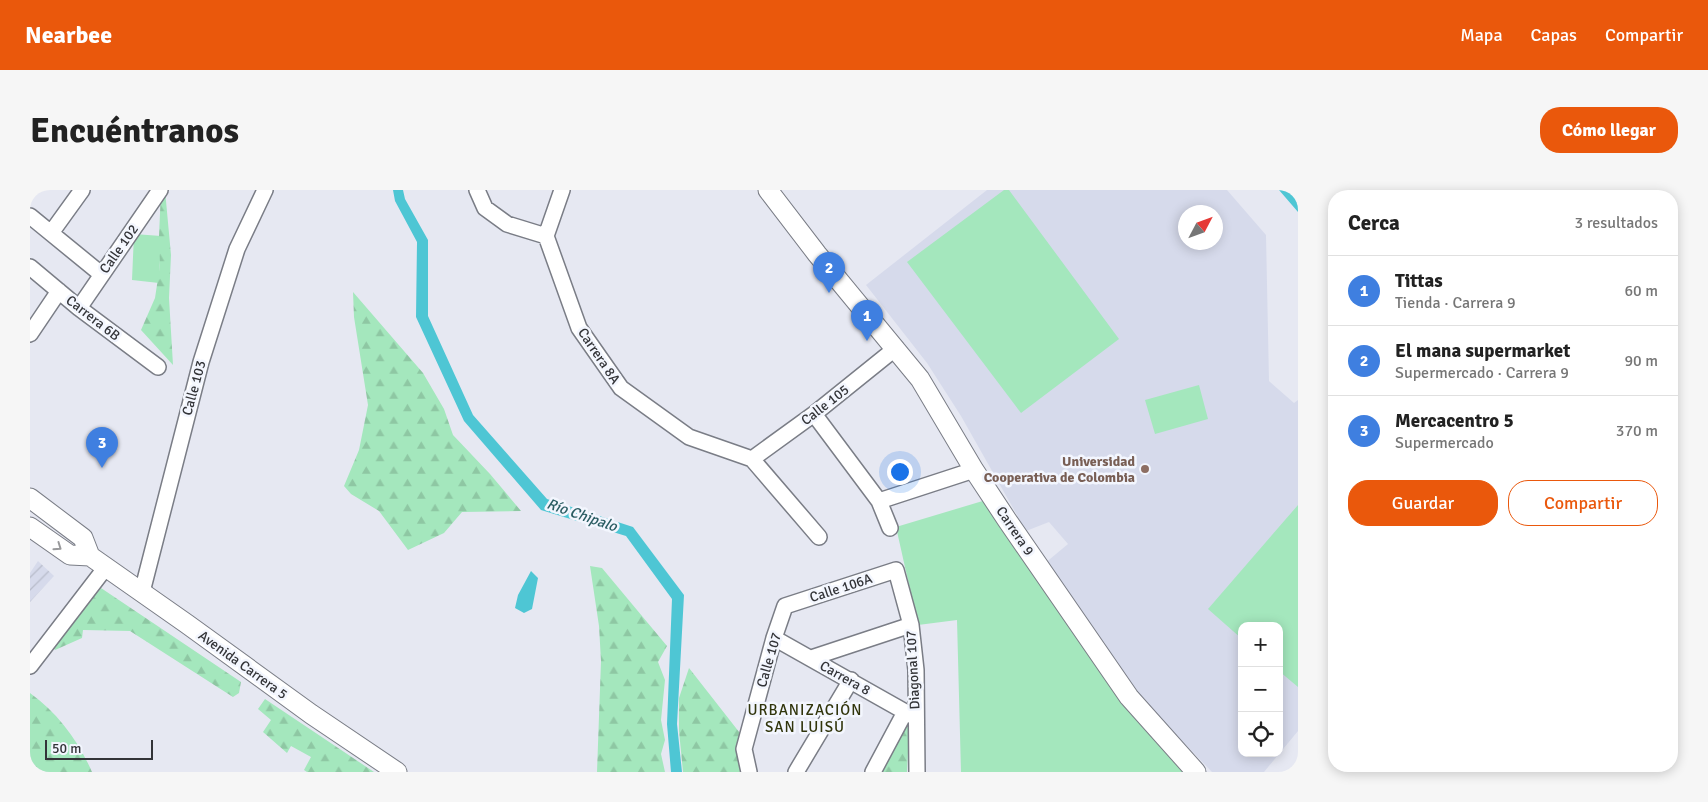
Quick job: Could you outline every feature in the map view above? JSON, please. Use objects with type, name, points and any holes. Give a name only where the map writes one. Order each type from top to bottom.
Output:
[{"type":"main road","name":"Carrera 9","points":[[768,190],[817,254],[920,379],[974,470],[1129,697],[1196,772]]},
{"type":"main road","name":"Avenida Carrera 5","points":[[30,498],[83,538],[90,556]]},
{"type":"main road","name":"Avenida Carrera 5","points":[[30,527],[70,554],[90,556],[311,714],[397,772]]},
{"type":"street","points":[[51,232],[82,190]]},
{"type":"street","name":"Calle 102","points":[[79,308],[160,190]]},
{"type":"street","name":"Calle 103","points":[[142,592],[201,362],[238,249],[265,190]]},
{"type":"street","points":[[477,190],[485,208],[507,224],[546,236],[562,190]]},
{"type":"street","points":[[30,216],[101,274]]},
{"type":"street","name":"Carrera 8A","points":[[546,236],[579,328],[620,388],[689,437],[752,459]]},
{"type":"street","name":"Carrera 6B","points":[[30,267],[79,308],[158,367]]},
{"type":"street","points":[[30,334],[59,291]]},
{"type":"street","name":"Calle 105","points":[[752,459],[814,414],[896,348]]},
{"type":"street","points":[[814,414],[879,501],[890,528]]},
{"type":"street","points":[[752,459],[819,537]]},
{"type":"street","points":[[879,501],[974,470]]},
{"type":"street","points":[[30,666],[106,567]]},
{"type":"street","name":"Calle 106A","points":[[785,606],[896,570]]},
{"type":"street","name":"Diagonal 107","points":[[896,570],[911,625],[916,670],[911,715],[917,772]]},
{"type":"street","name":"Calle 107","points":[[749,772],[744,750],[774,638],[785,606]]},
{"type":"street","points":[[811,658],[911,625]]},
{"type":"street","name":"Carrera 8","points":[[774,638],[911,715]]},
{"type":"street","points":[[796,772],[851,680]]},
{"type":"street","points":[[873,772],[911,715]]},
{"type":"shaded area","name":"Universidad Cooperativa de Colombia","points":[[987,190],[1227,190],[1266,235],[1269,381],[1294,403],[1298,400],[1298,731],[1283,749],[1283,622],[1238,622],[1238,757],[1276,757],[1264,772],[1212,772],[1135,692],[1044,564],[1068,544],[1049,522],[1026,531],[961,416],[927,363],[866,285]]},
{"type":"shaded area","points":[[38,561],[54,576],[30,602],[30,573]]},
{"type":"green space","points":[[161,190],[165,190],[171,255],[169,298],[173,365],[141,330],[155,298],[160,265]]},
{"type":"green space","points":[[1004,190],[1009,190],[1119,339],[1021,413],[907,262]]},
{"type":"green space","points":[[134,234],[161,236],[159,283],[132,280]]},
{"type":"green space","points":[[353,292],[423,373],[444,409],[453,435],[490,474],[521,511],[462,512],[444,533],[408,550],[379,511],[351,494],[344,486],[359,450],[368,405],[354,317]]},
{"type":"green space","points":[[1199,385],[1208,419],[1155,434],[1145,400]]},
{"type":"green space","points":[[986,500],[1143,728],[1186,772],[961,772],[957,620],[918,625],[896,527]]},
{"type":"green space","points":[[1298,505],[1298,687],[1283,674],[1283,622],[1238,622],[1238,635],[1208,609]]},
{"type":"green space","points":[[590,566],[602,568],[667,646],[658,662],[665,680],[661,720],[665,740],[661,754],[665,772],[597,772],[601,661],[599,626]]},
{"type":"green space","points":[[101,588],[241,682],[239,693],[233,697],[130,631],[83,630],[82,638],[55,650],[53,647]]},
{"type":"green space","points":[[689,668],[743,737],[740,754],[742,772],[683,772],[679,731],[679,698]]},
{"type":"green space","points":[[30,693],[50,710],[67,729],[81,750],[92,772],[30,772]]},
{"type":"green space","points":[[265,699],[374,772],[307,772],[304,770],[311,757],[291,746],[287,753],[263,732],[271,720],[258,709]]},
{"type":"green space","points":[[910,713],[907,772],[879,772]]},
{"type":"water","name":"Río Chipalo","points":[[393,190],[403,190],[405,199],[428,240],[428,316],[473,415],[547,499],[633,527],[684,595],[677,724],[682,772],[671,772],[667,724],[672,599],[626,536],[541,510],[464,421],[416,317],[417,242],[395,201]]},
{"type":"water","points":[[1279,190],[1292,190],[1298,197],[1298,212]]},
{"type":"water","points":[[531,571],[538,578],[532,609],[524,613],[515,608],[518,595]]},
{"type":"place","name":"El mana supermarket","points":[[829,293]]},
{"type":"place","name":"Tittas","points":[[867,341]]},
{"type":"place","name":"Mercacentro 5","points":[[102,468]]},
{"type":"place","name":"Universidad Cooperativa de Colombia","points":[[1145,469]]},
{"type":"district","name":"URBANIZACIÓN SAN LUISÚ","points":[[805,718]]}]
